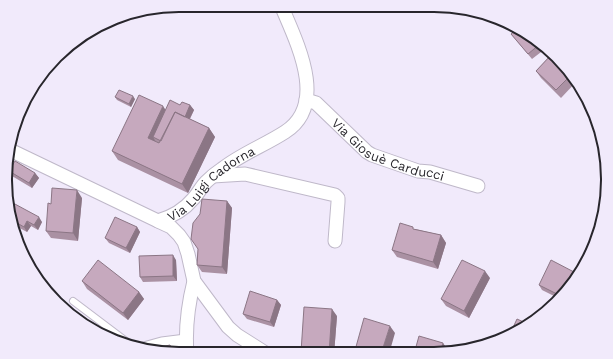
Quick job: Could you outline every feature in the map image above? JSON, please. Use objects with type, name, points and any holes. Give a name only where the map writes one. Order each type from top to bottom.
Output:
[{"type":"street","name":"Via Luigi Cadorna","points":[[14,152],[158,221],[170,217],[182,209],[194,198],[205,183],[228,164],[286,132],[304,112],[307,93],[307,77],[294,36],[284,12]]},
{"type":"street","name":"Via Giosuè Carducci","points":[[306,100],[316,103],[367,152],[372,155],[418,172],[430,172],[478,186]]},
{"type":"street","points":[[213,176],[245,174],[335,195],[338,198],[338,202],[335,241]]},
{"type":"street","points":[[158,221],[171,227],[184,242],[194,281],[228,327],[237,335],[256,347]]},
{"type":"street","points":[[186,347],[188,308],[194,281]]},
{"type":"street","points":[[156,346],[162,344],[180,347]]},
{"type":"lane","points":[[73,301],[118,335]]},
{"type":"building","points":[[513,32],[527,40],[536,48],[528,54],[511,34]]},
{"type":"building","points":[[548,58],[567,79],[556,90],[536,71]]},
{"type":"building","points":[[119,90],[133,96],[129,104],[115,97]]},
{"type":"building","points":[[139,95],[163,106],[148,138],[159,143],[175,112],[209,128],[182,184],[112,151]]},
{"type":"building","points":[[170,100],[180,105],[182,102],[190,105],[185,117],[175,112],[161,141],[153,137]]},
{"type":"building","points":[[15,161],[35,173],[29,183],[12,173],[12,165]]},
{"type":"building","points":[[52,188],[77,190],[73,233],[46,231],[48,203],[51,204]]},
{"type":"building","points":[[202,199],[227,201],[222,267],[197,265],[198,249],[191,239],[193,223],[200,214]]},
{"type":"building","points":[[13,203],[39,217],[34,225],[27,221],[24,227],[18,224]]},
{"type":"building","points":[[115,217],[137,227],[126,248],[105,238]]},
{"type":"building","points":[[400,223],[413,227],[413,229],[441,235],[433,262],[392,250]]},
{"type":"building","points":[[173,255],[173,276],[140,277],[139,256]]},
{"type":"building","points":[[98,260],[139,292],[123,313],[82,281]]},
{"type":"building","points":[[462,260],[485,271],[464,311],[441,299]]},
{"type":"building","points":[[551,260],[574,272],[556,293],[539,285]]},
{"type":"building","points":[[250,291],[277,300],[270,322],[243,314]]},
{"type":"building","points":[[304,307],[332,309],[329,347],[301,347]]},
{"type":"building","points":[[364,318],[390,326],[383,347],[356,347]]},
{"type":"building","points":[[517,319],[523,322],[517,325],[513,327]]},
{"type":"building","points":[[419,336],[443,343],[442,347],[416,347]]}]
